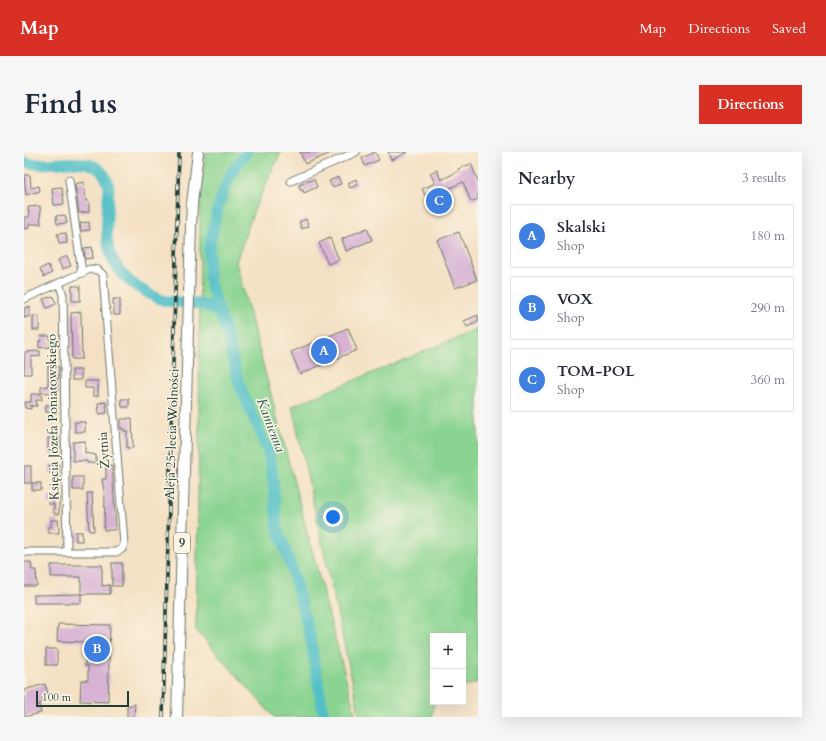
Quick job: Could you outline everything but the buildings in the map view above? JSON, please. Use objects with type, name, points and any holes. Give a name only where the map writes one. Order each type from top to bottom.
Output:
[{"type":"main road","name":"Aleja 25-lecia Wolności","points":[[177,717],[192,204],[198,152]]},
{"type":"street","points":[[290,181],[356,152]]},
{"type":"street","points":[[24,299],[82,273],[69,180]]},
{"type":"street","name":"Żytnia","points":[[24,552],[116,552],[122,550],[124,544],[103,277],[100,271],[96,269],[90,269],[82,273]]},
{"type":"street","name":"Księcia Józefa Poniatowskiego","points":[[59,283],[63,295],[67,552]]},
{"type":"green space","points":[[206,152],[281,152],[254,210],[236,262],[356,717],[274,717],[196,630],[200,190]]},
{"type":"green space","points":[[478,329],[478,682],[466,686],[466,633],[430,633],[430,705],[434,705],[432,717],[360,717],[292,406]]},
{"type":"waterway","name":"Kamienna","points":[[247,152],[231,173],[218,206],[209,249],[209,276],[211,287],[226,332],[239,384],[268,451],[272,470],[277,526],[291,566],[310,636],[324,717]]},
{"type":"waterway","points":[[24,162],[32,164],[69,162],[90,164],[98,168],[105,175],[109,186],[107,228],[110,253],[115,265],[124,276],[136,286],[158,298],[166,301],[203,305],[219,313]]},
{"type":"railway","points":[[163,717],[179,152]]},
{"type":"place","name":"TOM-POL","points":[[439,201]]},
{"type":"place","name":"Skalski","points":[[324,351]]},
{"type":"place","name":"VOX","points":[[97,649]]}]
